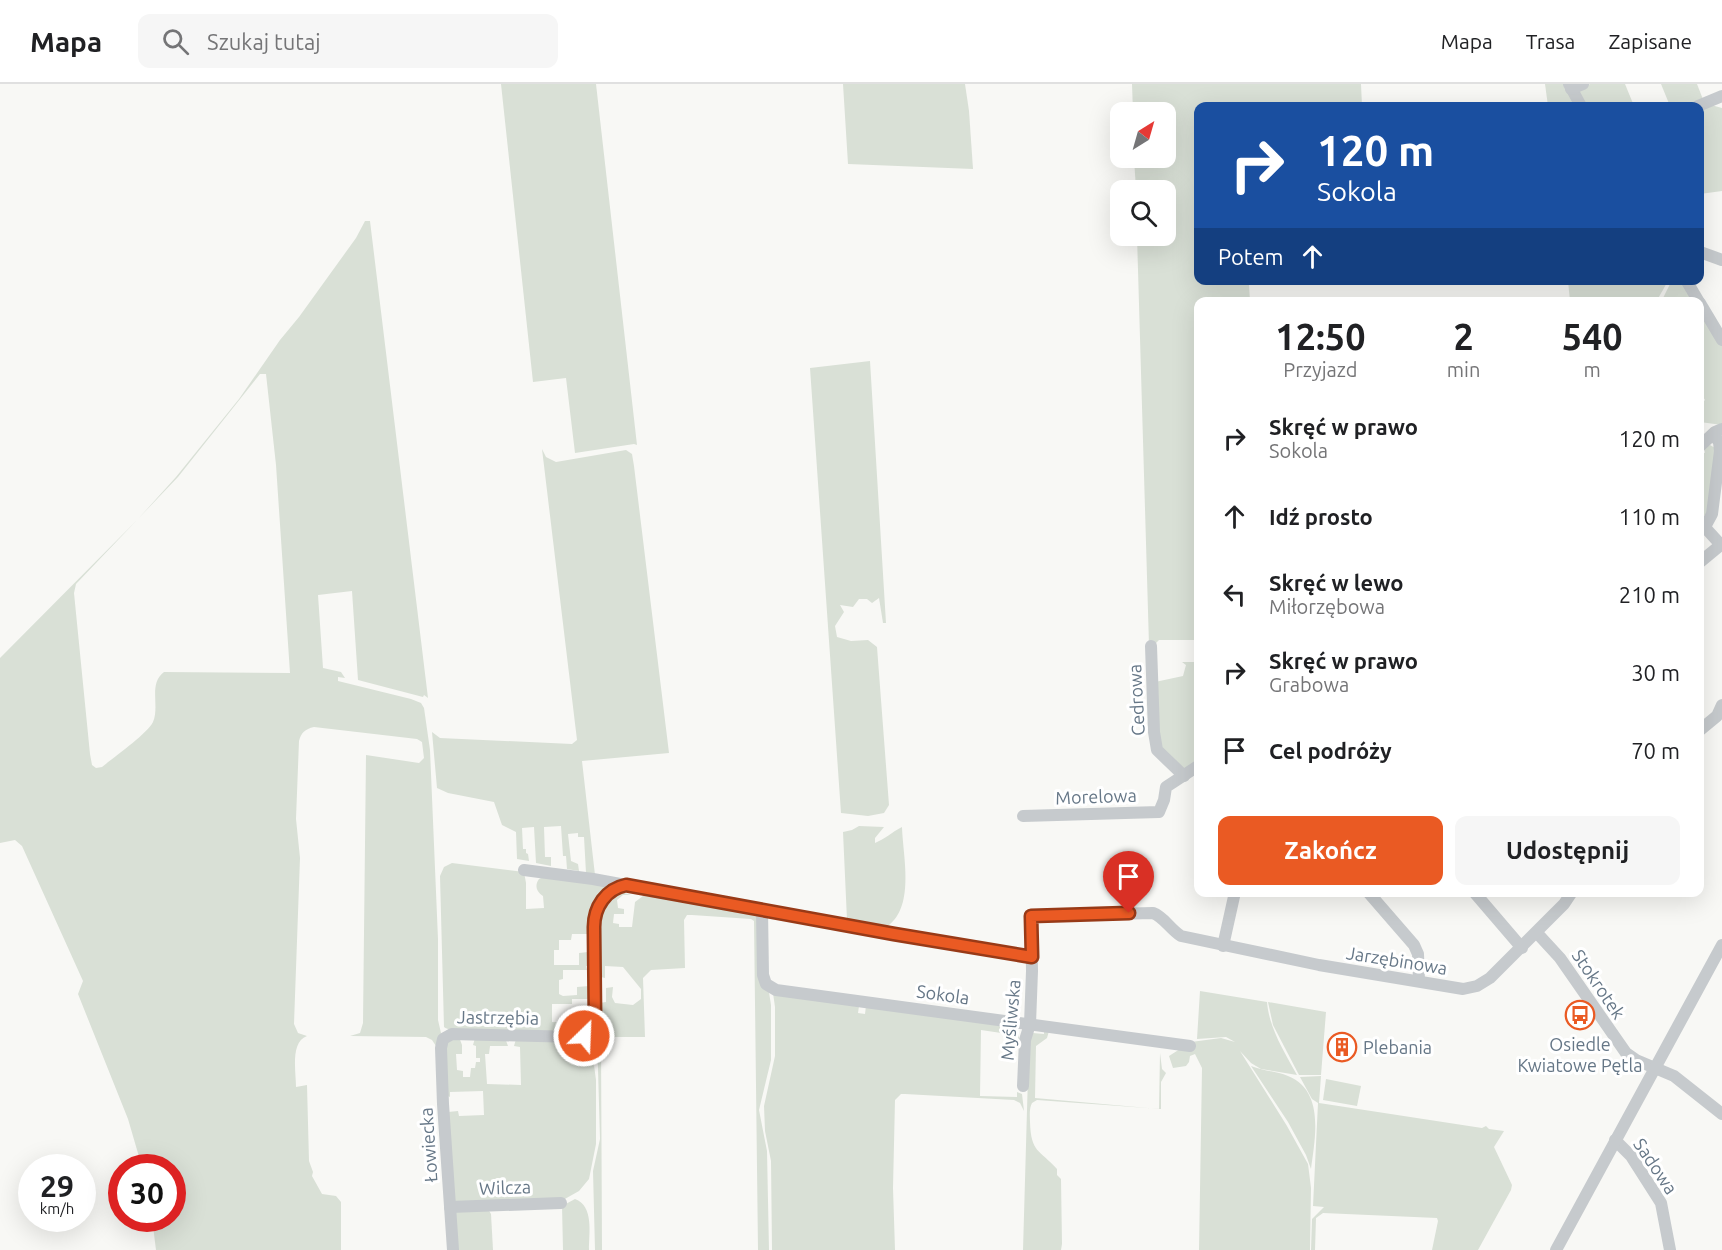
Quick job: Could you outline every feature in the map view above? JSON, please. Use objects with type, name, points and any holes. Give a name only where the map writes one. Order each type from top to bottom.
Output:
[{"type":"street","points":[[1574,86],[1580,102]]},
{"type":"street","points":[[1704,104],[1722,96]]},
{"type":"street","points":[[1704,253],[1722,260]]},
{"type":"street","points":[[1704,310],[1722,340]]},
{"type":"street","points":[[1704,443],[1718,432]]},
{"type":"street","points":[[1704,522],[1712,514],[1720,449],[1718,432]]},
{"type":"street","points":[[1704,526],[1721,544],[1704,559]]},
{"type":"street","name":"Cedrowa","points":[[1151,646],[1154,732],[1157,750],[1184,776]]},
{"type":"street","points":[[1704,727],[1717,716],[1722,705]]},
{"type":"street","points":[[1184,776],[1194,769]]},
{"type":"street","name":"Morelowa","points":[[1023,816],[1159,812],[1166,787],[1184,776]]},
{"type":"street","points":[[524,870],[626,885],[1032,957]]},
{"type":"street","name":"Jastrzębia","points":[[443,1039],[452,1034],[577,1037],[590,1032],[595,1021],[595,914],[607,894],[619,886],[626,885]]},
{"type":"street","points":[[1223,946],[1234,897]]},
{"type":"street","points":[[1372,897],[1414,945],[1418,954],[1419,981]]},
{"type":"street","points":[[1478,897],[1522,948]]},
{"type":"street","name":"Jarzębinowa","points":[[1180,936],[1319,965],[1463,988],[1477,986],[1490,978],[1537,933],[1569,897]]},
{"type":"street","name":"Sokola","points":[[760,910],[762,970],[766,984],[772,989],[1190,1046]]},
{"type":"street","name":"Myśliwska","points":[[1023,1086],[1025,1040],[1030,1024],[1031,916],[1153,912],[1180,936]]},
{"type":"street","name":"Stokrotek","points":[[1537,933],[1560,958],[1626,1053],[1636,1060],[1674,1076],[1722,1114]]},
{"type":"street","points":[[1556,1250],[1656,1068],[1717,965],[1722,945]]},
{"type":"street","name":"Łowiecka","points":[[443,1039],[442,1071],[453,1250]]},
{"type":"street","name":"Sadowa","points":[[1616,1140],[1631,1156],[1661,1203],[1670,1250]]},
{"type":"street","name":"Wilcza","points":[[450,1207],[561,1203]]},
{"type":"shaded area","points":[[501,84],[596,84],[637,445],[575,453],[566,378],[533,382]]},
{"type":"shaded area","points":[[843,84],[965,84],[973,169],[848,164]]},
{"type":"shaded area","points":[[1132,84],[1361,84],[1362,102],[1194,102],[1194,285],[1249,285],[1250,297],[1194,297],[1194,640],[1159,640],[1154,645],[1149,645],[1137,246],[1176,246],[1176,180],[1135,180],[1135,168],[1176,168],[1176,102],[1133,102]]},
{"type":"shaded area","points":[[1545,84],[1566,84],[1575,102],[1547,102]]},
{"type":"shaded area","points":[[1590,84],[1625,84],[1632,102],[1583,102],[1578,91]]},
{"type":"shaded area","points":[[1661,84],[1697,84],[1704,102],[1668,102]]},
{"type":"shaded area","points":[[1711,105],[1722,108],[1722,191],[1704,193],[1704,108]]},
{"type":"shaded area","points":[[365,221],[370,221],[428,698],[424,695],[423,697],[358,680],[352,591],[318,595],[323,668],[341,672],[345,678],[338,677],[338,681],[411,699],[421,703],[424,708],[430,750],[438,939],[438,1020],[441,1033],[436,1046],[426,1037],[350,1036],[360,1033],[363,1023],[366,755],[419,763],[424,758],[422,742],[417,739],[314,727],[308,729],[299,741],[296,819],[300,858],[294,1024],[298,1033],[307,1036],[298,1044],[296,1051],[296,1087],[307,1085],[309,1161],[312,1176],[322,1194],[336,1196],[341,1202],[341,1250],[156,1250],[154,1232],[186,1232],[186,1154],[138,1154],[128,1119],[78,994],[83,981],[22,846],[15,840],[0,843],[0,658],[137,520],[76,584],[74,593],[92,765],[96,768],[102,767],[150,727],[155,716],[155,689],[159,677],[164,672],[290,673],[276,465],[266,374],[260,374],[178,477],[139,518],[176,477],[239,399],[356,238]]},
{"type":"shaded area","points":[[1568,285],[1666,285],[1659,297],[1570,297]]},
{"type":"shaded area","points":[[1670,285],[1685,285],[1692,297],[1664,297]]},
{"type":"shaded area","points":[[1704,315],[1722,344],[1722,425],[1704,423]]},
{"type":"shaded area","points":[[870,361],[886,623],[883,623],[879,598],[872,603],[867,599],[859,599],[853,607],[840,605],[844,612],[835,626],[837,637],[851,641],[868,640],[877,647],[889,805],[884,813],[868,816],[841,813],[810,368]]},
{"type":"shaded area","points":[[1710,445],[1715,448],[1708,515],[1704,516],[1705,453],[1704,448]]},
{"type":"shaded area","points":[[542,449],[546,457],[556,462],[626,450],[632,454],[634,466],[669,753],[582,761],[595,875],[586,873],[584,837],[578,837],[578,833],[568,834],[571,861],[578,864],[579,871],[567,869],[566,856],[563,856],[561,826],[544,827],[545,857],[551,857],[551,866],[536,863],[534,827],[522,828],[523,849],[526,849],[529,861],[517,859],[516,832],[502,825],[494,802],[448,793],[437,788],[432,732],[440,738],[572,744],[577,740]]},
{"type":"shaded area","points":[[1182,662],[1194,662],[1194,765],[1185,771],[1160,747],[1155,682],[1183,676],[1186,665]]},
{"type":"shaded area","points":[[859,826],[884,827],[875,838],[875,843],[902,827],[906,882],[904,896],[901,909],[895,919],[885,928],[847,920],[843,832]]},
{"type":"shaded area","points":[[452,863],[524,872],[526,909],[544,908],[543,896],[536,886],[539,879],[545,876],[612,887],[596,905],[590,939],[588,940],[588,934],[572,934],[571,940],[559,940],[559,950],[554,950],[554,965],[579,965],[579,953],[588,952],[587,970],[563,970],[563,979],[559,980],[559,994],[577,995],[577,987],[589,986],[589,999],[572,999],[572,1004],[552,1004],[552,1022],[573,1023],[573,1031],[580,1031],[590,1022],[589,1019],[593,1019],[587,1031],[580,1034],[487,1033],[452,1030],[444,1027],[440,876],[444,867]]},
{"type":"shaded area","points":[[621,892],[631,895],[623,895],[617,900],[618,908],[624,909],[624,914],[614,914],[613,923],[619,924],[619,927],[632,927],[635,902],[643,896],[687,900],[752,912],[757,916],[771,1005],[771,1060],[759,1110],[767,1151],[769,1250],[758,1250],[754,921],[687,915],[684,920],[685,968],[651,970],[643,978],[645,1037],[606,1037],[601,1042],[602,1250],[595,1250],[593,1171],[600,1139],[597,1034],[599,1003],[606,1002],[606,988],[613,987],[612,997],[615,1003],[633,1005],[641,999],[641,989],[623,967],[605,966],[605,978],[597,976],[596,924],[605,900]]},
{"type":"shaded area","points":[[1200,991],[1267,1002],[1274,1031],[1297,1075],[1261,1069],[1251,1063],[1240,1051],[1308,1164],[1311,1188],[1310,1250],[1199,1250],[1202,1068],[1195,1054],[1190,1056],[1186,1066],[1173,1068],[1169,1056],[1191,1042],[1221,1038],[1235,1042],[1226,1037],[1197,1039]]},
{"type":"shaded area","points":[[773,993],[859,1006],[858,1013],[865,1014],[866,1006],[982,1021],[1013,1028],[1019,1034],[1019,1049],[1008,1034],[981,1030],[980,1096],[1017,1097],[1017,1092],[1022,1094],[1024,1111],[1020,1103],[1014,1100],[901,1094],[895,1100],[893,1188],[895,1250],[772,1250],[771,1161],[765,1131],[764,1106],[775,1056]]},
{"type":"shaded area","points":[[1268,1002],[1326,1012],[1321,1075],[1299,1075],[1273,1025]]},
{"type":"shaded area","points":[[1044,1030],[1049,1031],[1047,1038],[1036,1046],[1035,1098],[1150,1108],[1037,1100],[1032,1103],[1030,1122],[1032,1140],[1037,1150],[1057,1169],[1057,1175],[1061,1179],[1062,1244],[1061,1250],[1023,1250],[1029,1040],[1033,1033],[1044,1034]]},
{"type":"shaded area","points":[[459,1037],[462,1054],[456,1054],[457,1070],[463,1071],[463,1077],[470,1077],[471,1068],[475,1068],[476,1062],[480,1062],[480,1058],[476,1058],[476,1046],[473,1045],[475,1038],[505,1038],[508,1046],[490,1046],[489,1054],[485,1054],[487,1084],[521,1085],[520,1047],[514,1046],[516,1039],[585,1040],[591,1043],[596,1080],[596,1144],[589,1179],[579,1191],[563,1200],[454,1204],[448,1112],[458,1111],[459,1116],[484,1115],[483,1091],[450,1092],[450,1097],[448,1096],[444,1044]]},
{"type":"shaded area","points":[[1160,1053],[1162,1069],[1166,1073],[1161,1082],[1161,1109],[1159,1109]]},
{"type":"shaded area","points":[[1251,1066],[1288,1076],[1300,1083],[1308,1092],[1315,1116],[1311,1169],[1288,1122]]},
{"type":"shaded area","points":[[1321,1076],[1319,1103],[1482,1128],[1486,1126],[1489,1129],[1504,1131],[1494,1147],[1512,1185],[1511,1190],[1478,1250],[1432,1250],[1437,1218],[1323,1213],[1316,1218],[1315,1250],[1311,1250],[1312,1219],[1324,1207],[1313,1206],[1318,1103],[1312,1099],[1300,1077]]},
{"type":"shaded area","points":[[1326,1079],[1361,1086],[1357,1106],[1323,1100]]},
{"type":"shaded area","points":[[575,1199],[581,1203],[588,1214],[589,1250],[563,1250],[562,1206]]},
{"type":"shaded area","points":[[488,1209],[491,1214],[493,1250],[456,1250],[455,1214],[457,1211]]},
{"type":"place","name":"Osiedle Kwiatowe Pętla","points":[[1580,1015]]},
{"type":"place","name":"Plebania","points":[[1342,1047]]},
{"type":"route","points":[[584,1036],[592,1030],[595,1021],[595,914],[607,894],[619,886],[626,885],[1032,957],[1031,916],[1129,913]]}]
